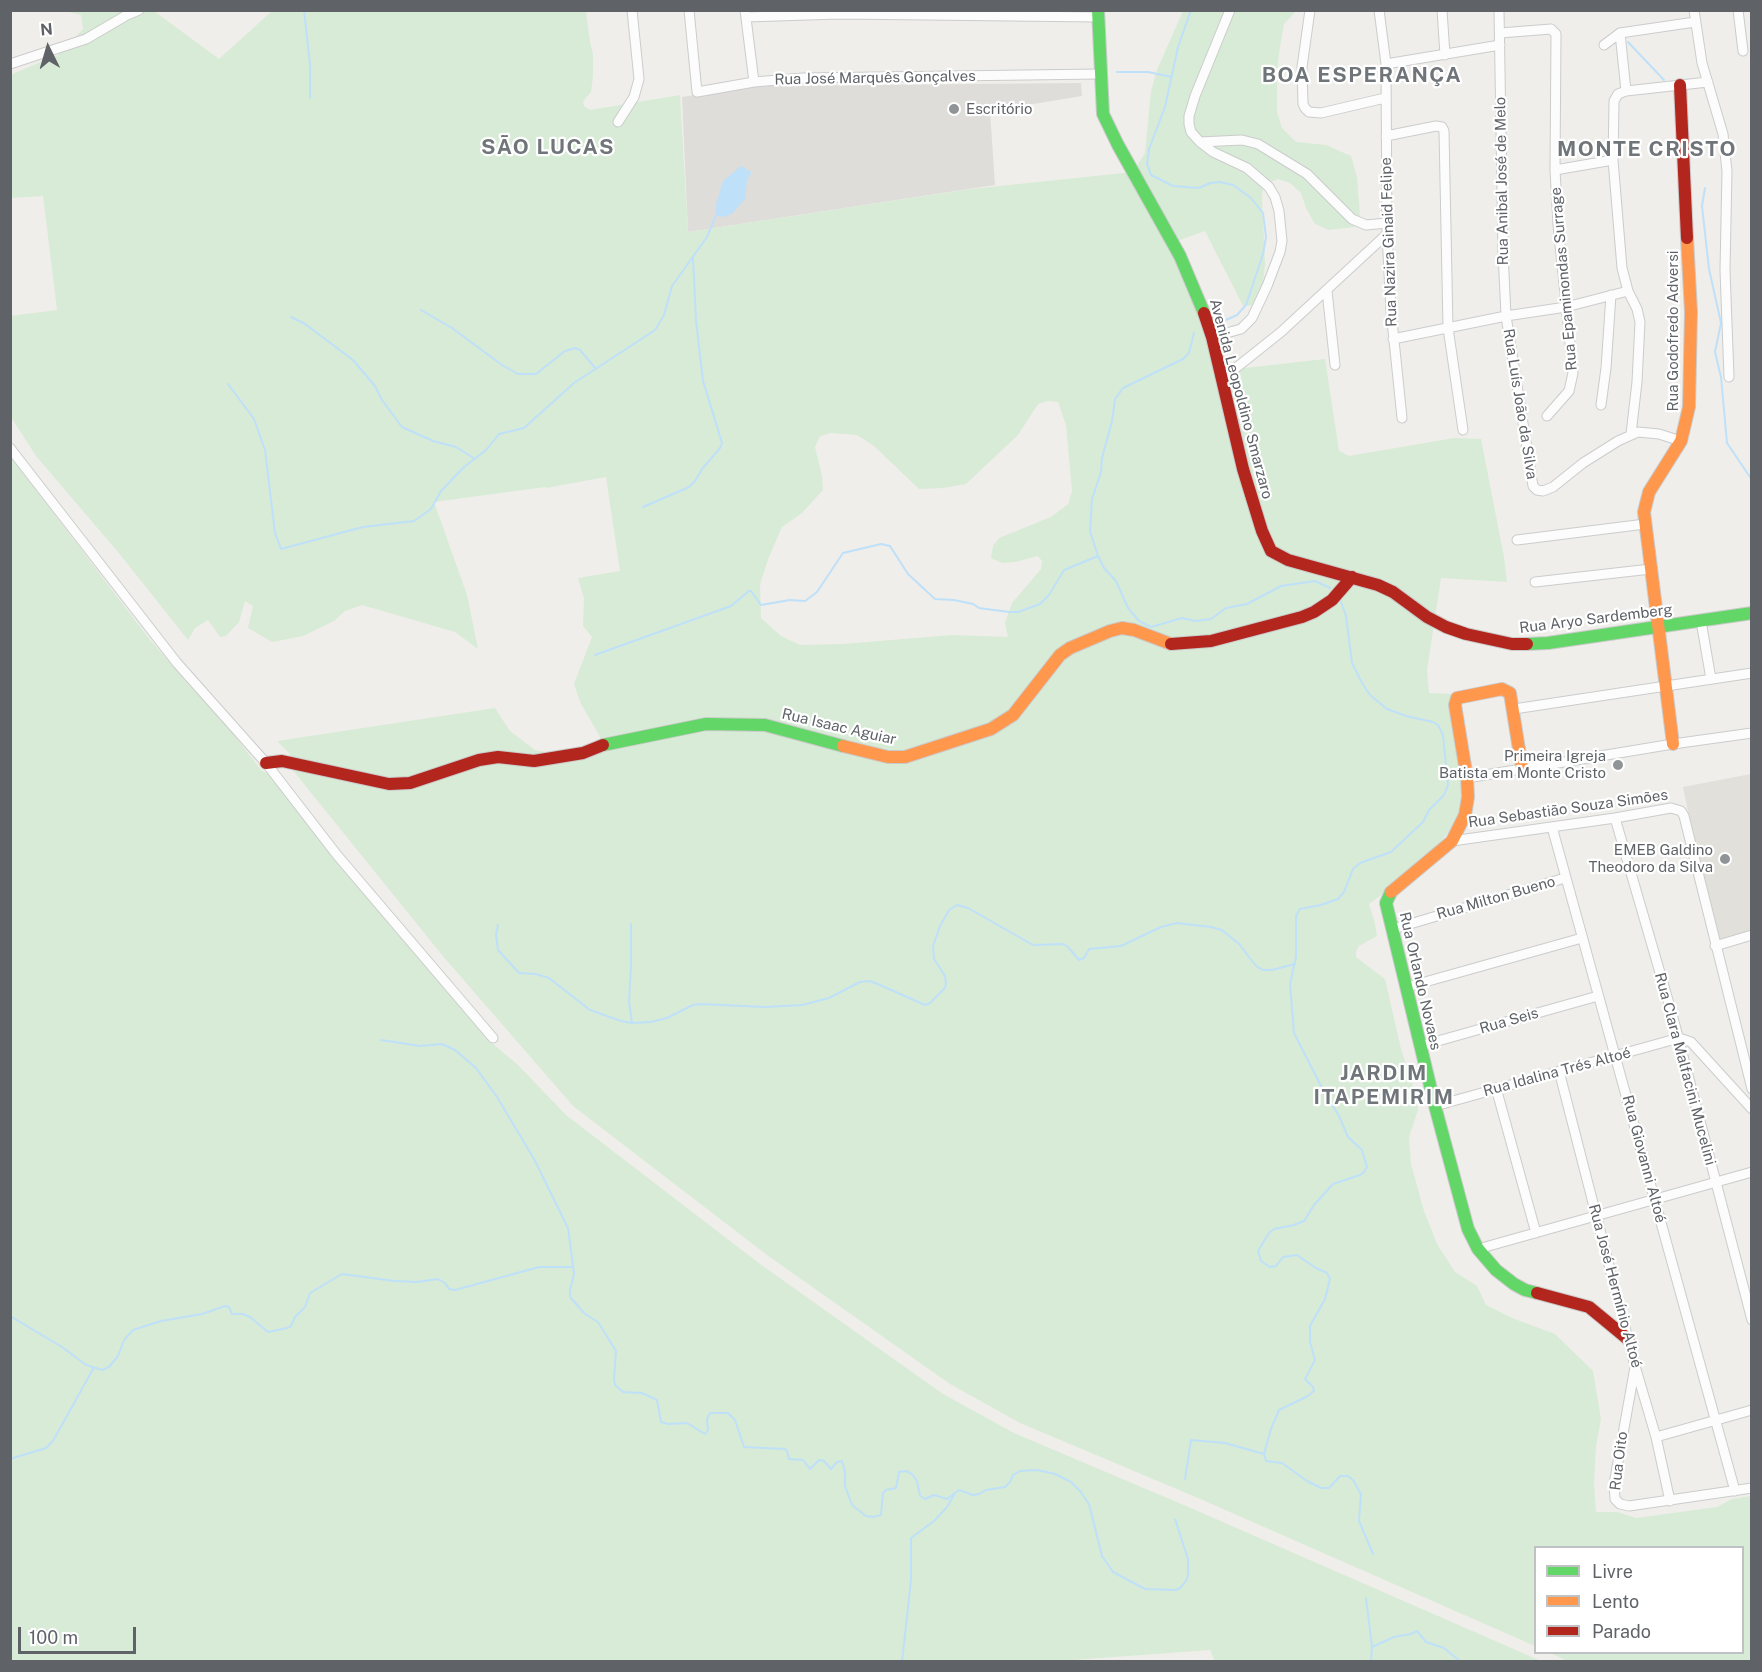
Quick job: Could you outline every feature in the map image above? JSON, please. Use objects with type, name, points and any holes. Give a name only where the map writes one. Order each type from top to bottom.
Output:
[{"type":"street","points":[[10,64],[86,39],[139,10]]},
{"type":"street","points":[[618,122],[634,97],[639,79],[632,10]]},
{"type":"street","name":"Rua José Marquês Gonçalves","points":[[689,10],[697,92],[754,82],[803,78],[1100,74]]},
{"type":"street","points":[[1212,337],[1241,329],[1252,318],[1262,300],[1280,252],[1282,229],[1277,204],[1269,187],[1247,168],[1213,152],[1191,132],[1189,116],[1230,10]]},
{"type":"street","points":[[1310,10],[1302,67],[1305,108],[1309,112],[1321,112],[1385,98]]},
{"type":"street","name":"Rua Nazira Ginaid Felipe","points":[[1379,10],[1386,64],[1387,234],[1393,339],[1402,418]]},
{"type":"street","points":[[1442,10],[1445,55]]},
{"type":"street","name":"Rua Anibal José de Melo","points":[[1499,10],[1506,316]]},
{"type":"street","points":[[1694,10],[1701,63],[1723,134],[1727,171],[1725,270],[1729,377]]},
{"type":"street","points":[[1738,10],[1743,51]]},
{"type":"street","points":[[754,82],[746,14],[1098,14]]},
{"type":"street","name":"Avenida Leopoldino Smarzaro","points":[[1098,14],[1103,114],[1190,276],[1212,337],[1243,469],[1262,531],[1271,551],[1288,560],[1352,577]]},
{"type":"street","points":[[1604,45],[1620,33],[1695,21]]},
{"type":"street","name":"Rua Epaminondas Surrage","points":[[1500,33],[1551,29],[1556,33],[1555,170],[1558,225],[1573,373],[1569,391],[1547,416]]},
{"type":"street","points":[[1620,33],[1626,91]]},
{"type":"street","points":[[1386,64],[1500,45]]},
{"type":"street","points":[[1681,441],[1648,432],[1631,434],[1637,382],[1640,322],[1622,268],[1613,160],[1614,105],[1616,96],[1626,91],[1708,82]]},
{"type":"street","name":"Rua Godofredo Adversi","points":[[1673,744],[1657,628],[1645,524],[1645,503],[1649,492],[1681,441],[1689,407],[1691,312],[1680,85]]},
{"type":"street","points":[[1386,136],[1436,126],[1442,127],[1444,131],[1448,328],[1463,430]]},
{"type":"street","points":[[1200,142],[1242,140],[1258,144],[1307,174],[1352,219],[1366,225],[1388,223]]},
{"type":"street","points":[[1555,170],[1613,160]]},
{"type":"street","points":[[1222,379],[1261,349],[1327,291],[1387,234]]},
{"type":"street","points":[[1327,291],[1335,365]]},
{"type":"street","points":[[1393,339],[1506,316],[1566,307],[1628,291]]},
{"type":"street","points":[[1601,405],[1611,296]]},
{"type":"street","name":"Rua Luís João da Silva","points":[[1506,316],[1533,486],[1537,490],[1543,491],[1553,487],[1583,463],[1631,434]]},
{"type":"street","points":[[10,448],[177,663],[266,763],[337,855],[493,1038]]},
{"type":"street","points":[[1517,540],[1645,524]]},
{"type":"street","points":[[1535,582],[1651,569]]},
{"type":"street","name":"Rua Aryo Sardemberg","points":[[1352,577],[1393,592],[1427,617],[1446,627],[1496,642],[1526,645],[1548,644],[1752,612]]},
{"type":"street","name":"Rua Isaac Aguiar","points":[[266,763],[282,761],[389,784],[410,783],[479,760],[498,757],[534,761],[558,758],[655,732],[706,724],[765,725],[853,749],[888,757],[904,757],[991,729],[1012,715],[1060,655],[1070,648],[1110,631],[1122,628],[1134,630],[1174,645],[1211,641],[1314,612],[1332,600],[1352,577]]},
{"type":"street","points":[[1701,621],[1711,680]]},
{"type":"street","points":[[1521,768],[1514,709],[1752,673]]},
{"type":"street","name":"Rua Sebastião Souza Simões","points":[[1391,892],[1452,841],[1465,815],[1468,797],[1467,778],[1455,705],[1457,698],[1502,689],[1510,693],[1514,709]]},
{"type":"street","points":[[1467,778],[1752,733]]},
{"type":"street","name":"Rua Sebastião Souza Simões","points":[[1452,841],[1671,808],[1678,809],[1684,816],[1715,946]]},
{"type":"street","name":"Rua Clara Malfacini Mucelini","points":[[1615,818],[1678,1038],[1714,1183],[1752,1320]]},
{"type":"street","name":"Rua Giovanni Altoé","points":[[1552,827],[1735,1491]]},
{"type":"street","name":"Rua Milton Bueno","points":[[1393,929],[1565,878]]},
{"type":"street","name":"Rua Orlando Novaes","points":[[1391,892],[1386,898],[1386,903],[1420,1046],[1468,1229],[1478,1249],[1496,1270],[1514,1284],[1525,1290],[1589,1307],[1629,1340]]},
{"type":"street","points":[[1752,935],[1715,946],[1752,1089]]},
{"type":"street","points":[[1407,987],[1582,938]]},
{"type":"street","name":"Rua Seis","points":[[1420,1046],[1598,996]]},
{"type":"street","points":[[1678,1038],[1691,1042],[1752,1108]]},
{"type":"street","name":"Rua Idalina Trés Altoé","points":[[1435,1106],[1678,1038]]},
{"type":"street","name":"Rua José Hermínio Altoé","points":[[1559,1071],[1635,1366],[1656,1437],[1670,1501]]},
{"type":"street","points":[[1496,1088],[1536,1233]]},
{"type":"street","points":[[1478,1249],[1752,1172]]},
{"type":"street","name":"Rua Oito","points":[[1635,1366],[1614,1484],[1615,1499],[1620,1504],[1629,1506],[1670,1501]]},
{"type":"street","points":[[1656,1437],[1752,1410]]},
{"type":"street","points":[[1670,1501],[1752,1488]]},
{"type":"shaded area","points":[[1081,83],[1082,96],[990,111],[995,185],[688,232],[682,97],[754,86]]},
{"type":"shaded area","name":"EMEB Galdino Theodoro da Silva","points":[[1751,774],[1751,931],[1715,942],[1683,787]]},
{"type":"green space","points":[[65,11],[154,11],[219,59],[272,11],[586,11],[593,55],[593,76],[591,92],[583,101],[584,106],[590,110],[680,95],[688,232],[971,189],[1133,172],[1145,153],[1151,91],[1157,70],[1183,11],[1296,11],[1284,24],[1277,69],[1277,112],[1282,128],[1296,142],[1326,145],[1351,156],[1357,177],[1360,216],[1354,227],[1329,230],[1315,224],[1301,193],[1290,183],[1278,179],[1263,185],[1265,265],[1261,299],[1256,305],[1243,306],[1205,231],[1177,241],[1219,371],[1325,359],[1339,451],[1349,456],[1454,438],[1481,439],[1507,582],[1441,578],[1427,670],[1429,693],[1452,694],[1464,770],[1462,815],[1423,864],[1369,904],[1377,936],[1359,946],[1356,952],[1356,957],[1385,979],[1401,1049],[1417,1099],[1418,1110],[1409,1137],[1411,1164],[1424,1211],[1437,1244],[1455,1272],[1477,1286],[1486,1305],[1512,1318],[1555,1334],[1593,1371],[1601,1419],[1596,1446],[1594,1484],[1596,1512],[1617,1512],[1636,1518],[1717,1507],[1732,1499],[1751,1496],[1751,1661],[1570,1662],[1552,1654],[1744,1654],[1744,1546],[1534,1546],[1534,1646],[1198,1498],[1020,1423],[950,1384],[767,1255],[573,1106],[442,955],[291,768],[290,754],[277,741],[495,708],[510,731],[535,750],[561,755],[603,742],[580,702],[574,684],[592,637],[583,626],[584,598],[578,578],[620,571],[606,477],[546,488],[434,502],[467,595],[478,649],[455,632],[362,605],[345,611],[334,621],[303,636],[272,642],[248,628],[253,606],[245,601],[239,622],[226,636],[220,637],[208,620],[195,628],[188,640],[118,552],[36,456],[11,417],[10,316],[57,310],[43,196],[11,198],[10,75],[58,55],[83,29],[81,15]],"holes":[[[1048,401],[1058,402],[1066,425],[1072,491],[1068,504],[1051,517],[999,538],[993,546],[991,558],[1002,563],[1038,556],[1042,561],[1041,569],[1012,603],[1005,623],[1008,637],[953,635],[800,645],[781,636],[761,618],[760,584],[782,527],[802,513],[823,490],[815,447],[820,436],[831,433],[857,435],[874,446],[919,489],[943,488],[966,484],[1018,435],[1038,404]]]},
{"type":"green space","points":[[10,456],[147,636],[228,727],[261,770],[268,774],[486,1038],[518,1065],[566,1115],[760,1264],[943,1394],[1014,1433],[1541,1661],[1215,1662],[1210,1650],[1046,1662],[11,1661]]},
{"type":"water","points":[[741,166],[751,174],[747,180],[745,199],[732,214],[722,217],[716,215],[716,204],[723,181]]},
{"type":"waterway","points":[[304,10],[310,65],[310,98]]},
{"type":"waterway","points":[[1191,10],[1178,47],[1165,107],[1149,149],[1147,164],[1151,175],[1173,186],[1199,188],[1220,182],[1233,185],[1251,198],[1263,213],[1266,237],[1263,254],[1246,305],[1237,315],[1219,323]]},
{"type":"waterway","points":[[1628,42],[1664,80]]},
{"type":"waterway","points":[[1117,72],[1148,72],[1172,77]]},
{"type":"waterway","points":[[1705,188],[1702,206],[1709,269],[1721,323],[1715,352],[1721,377],[1727,443],[1752,480]]},
{"type":"waterway","points":[[228,384],[254,419],[265,450],[275,533],[281,549],[363,527],[414,521],[431,509],[441,491],[463,468],[487,449],[499,434],[524,428],[574,383],[655,330],[664,315],[672,286],[707,237],[717,213]]},
{"type":"waterway","points":[[643,507],[689,487],[722,443],[703,381],[696,321],[693,258]]},
{"type":"waterway","points":[[421,310],[452,328],[518,374],[536,374],[565,351],[575,348],[580,350],[596,369]]},
{"type":"waterway","points":[[291,317],[305,324],[353,360],[375,386],[382,400],[402,427],[433,441],[456,447],[475,459]]},
{"type":"waterway","points":[[1194,333],[1189,353],[1183,359],[1123,388],[1115,399],[1101,472],[1092,499],[1090,531],[1104,568],[1116,581],[1128,608],[1139,621],[1151,627],[1182,618],[1195,621],[1211,619],[1226,608],[1247,604],[1281,586],[1315,581],[1330,588]]},
{"type":"waterway","points":[[595,655],[731,606],[749,591],[761,605],[790,600],[805,601],[817,592],[843,553],[881,544],[890,546],[908,574],[935,599],[954,600],[973,604],[979,608],[1009,612],[1018,612],[1040,604],[1049,595],[1064,570],[1098,556]]},
{"type":"waterway","points":[[1341,602],[1346,616],[1352,663],[1362,683],[1370,695],[1387,709],[1438,725],[1443,735],[1448,785],[1444,795],[1429,810],[1423,822],[1391,852],[1360,863],[1353,869],[1344,892],[1338,899],[1300,909],[1296,916],[1296,957],[1290,984],[1294,1033],[1348,1137],[1362,1150],[1367,1167],[1360,1175],[1333,1184],[1314,1205],[1304,1221],[1274,1229],[1258,1251],[1261,1261],[1270,1267],[1276,1266],[1283,1257],[1297,1255],[1327,1273],[1330,1279],[1325,1299],[1310,1326],[1310,1342],[1315,1360],[1305,1379],[1314,1391],[1279,1410],[1264,1454],[1266,1461],[1282,1463],[1321,1488],[1329,1488],[1340,1476],[1348,1476],[1353,1480],[1361,1494],[1359,1521],[1373,1554]]},
{"type":"waterway","points":[[498,925],[496,935],[498,950],[519,973],[536,974],[549,978],[590,1010],[632,1023],[667,1018],[693,1005],[700,1004],[765,1007],[802,1005],[829,998],[860,982],[870,981],[925,1005],[945,988],[945,976],[934,959],[933,946],[949,910],[957,905],[968,908],[1033,945],[1063,944],[1079,960],[1084,958],[1089,949],[1121,946],[1161,927],[1177,923],[1222,930],[1239,944],[1256,966],[1263,970],[1295,964]]},
{"type":"waterway","points":[[631,924],[629,1002],[632,1023]]},
{"type":"waterway","points":[[381,1040],[420,1046],[442,1044],[455,1050],[476,1068],[497,1097],[534,1159],[568,1228],[574,1274],[570,1297],[585,1314],[598,1322],[616,1351],[615,1385],[623,1392],[642,1393],[657,1400],[661,1422],[687,1423],[705,1434],[708,1430],[707,1419],[710,1413],[728,1413],[735,1420],[744,1447],[785,1449],[789,1459],[803,1460],[810,1469],[819,1460],[824,1461],[831,1469],[837,1462],[842,1461],[845,1486],[852,1505],[866,1516],[873,1517],[881,1515],[883,1493],[896,1488],[899,1472],[906,1471],[912,1474],[917,1481],[920,1496],[925,1499],[934,1495],[947,1499],[959,1490],[973,1495],[1005,1487],[1013,1475],[1020,1471],[1037,1470],[1055,1474],[1071,1482],[1089,1504],[1102,1556],[1113,1572],[1145,1589],[1176,1590],[1186,1581],[1188,1559],[1175,1519]]},
{"type":"waterway","points":[[10,1316],[62,1347],[86,1365],[102,1370],[109,1367],[118,1356],[124,1340],[133,1330],[161,1321],[202,1314],[225,1306],[229,1307],[232,1314],[243,1314],[250,1317],[268,1332],[287,1328],[305,1307],[310,1293],[342,1274],[394,1281],[417,1282],[438,1279],[449,1289],[455,1290],[539,1267],[572,1267]]},
{"type":"waterway","points":[[10,1459],[46,1448],[53,1441],[93,1369]]},
{"type":"waterway","points":[[1185,1479],[1191,1440],[1225,1443],[1264,1454]]},
{"type":"waterway","points":[[902,1662],[911,1580],[911,1538],[934,1521],[954,1495]]},
{"type":"waterway","points":[[1366,1598],[1372,1647],[1371,1662]]},
{"type":"waterway","points":[[1372,1647],[1394,1637],[1417,1631],[1426,1642],[1444,1648],[1461,1662]]},
{"type":"traffic: fast","points":[[1098,10],[1103,114],[1180,256],[1204,313]]},
{"type":"traffic: fast","points":[[1527,644],[1548,643],[1752,613]]},
{"type":"traffic: fast","points":[[603,745],[706,724],[765,725],[843,746]]},
{"type":"traffic: fast","points":[[1391,892],[1386,903],[1435,1106],[1468,1229],[1478,1249],[1496,1270],[1514,1284],[1537,1293]]},
{"type":"traffic: slow","points":[[1673,744],[1644,512],[1649,492],[1681,441],[1689,407],[1691,312],[1687,238]]},
{"type":"traffic: slow","points":[[843,746],[888,757],[905,757],[991,729],[1013,715],[1060,655],[1070,648],[1110,631],[1122,628],[1134,630],[1171,644]]},
{"type":"traffic: slow","points":[[1391,892],[1452,841],[1465,815],[1468,797],[1467,778],[1455,705],[1457,698],[1502,689],[1510,693],[1522,768]]},
{"type":"traffic: jam","points":[[1680,85],[1687,238]]},
{"type":"traffic: jam","points":[[1204,313],[1212,337],[1243,469],[1262,531],[1271,551],[1288,560],[1378,585],[1393,592],[1427,617],[1446,627],[1512,644],[1527,644]]},
{"type":"traffic: jam","points":[[1171,644],[1211,641],[1302,617],[1332,600],[1352,577]]},
{"type":"traffic: jam","points":[[266,763],[282,761],[389,784],[410,783],[479,760],[498,757],[534,761],[583,753],[603,745]]},
{"type":"traffic: jam","points":[[1537,1293],[1589,1307],[1629,1340]]},
{"type":"place","name":"Escritório","points":[[954,109]]},
{"type":"place","name":"Primeira Igreja Batista em Monte Cristo","points":[[1618,765]]},
{"type":"place","name":"EMEB Galdino Theodoro da Silva","points":[[1725,859]]},
{"type":"district","name":"BOA ESPERANÇA","points":[[1362,76]]},
{"type":"district","name":"SÃO LUCAS","points":[[548,148]]},
{"type":"district","name":"MONTE CRISTO","points":[[1647,150]]},
{"type":"district","name":"JARDIM ITAPEMIRIM","points":[[1384,1086]]}]
